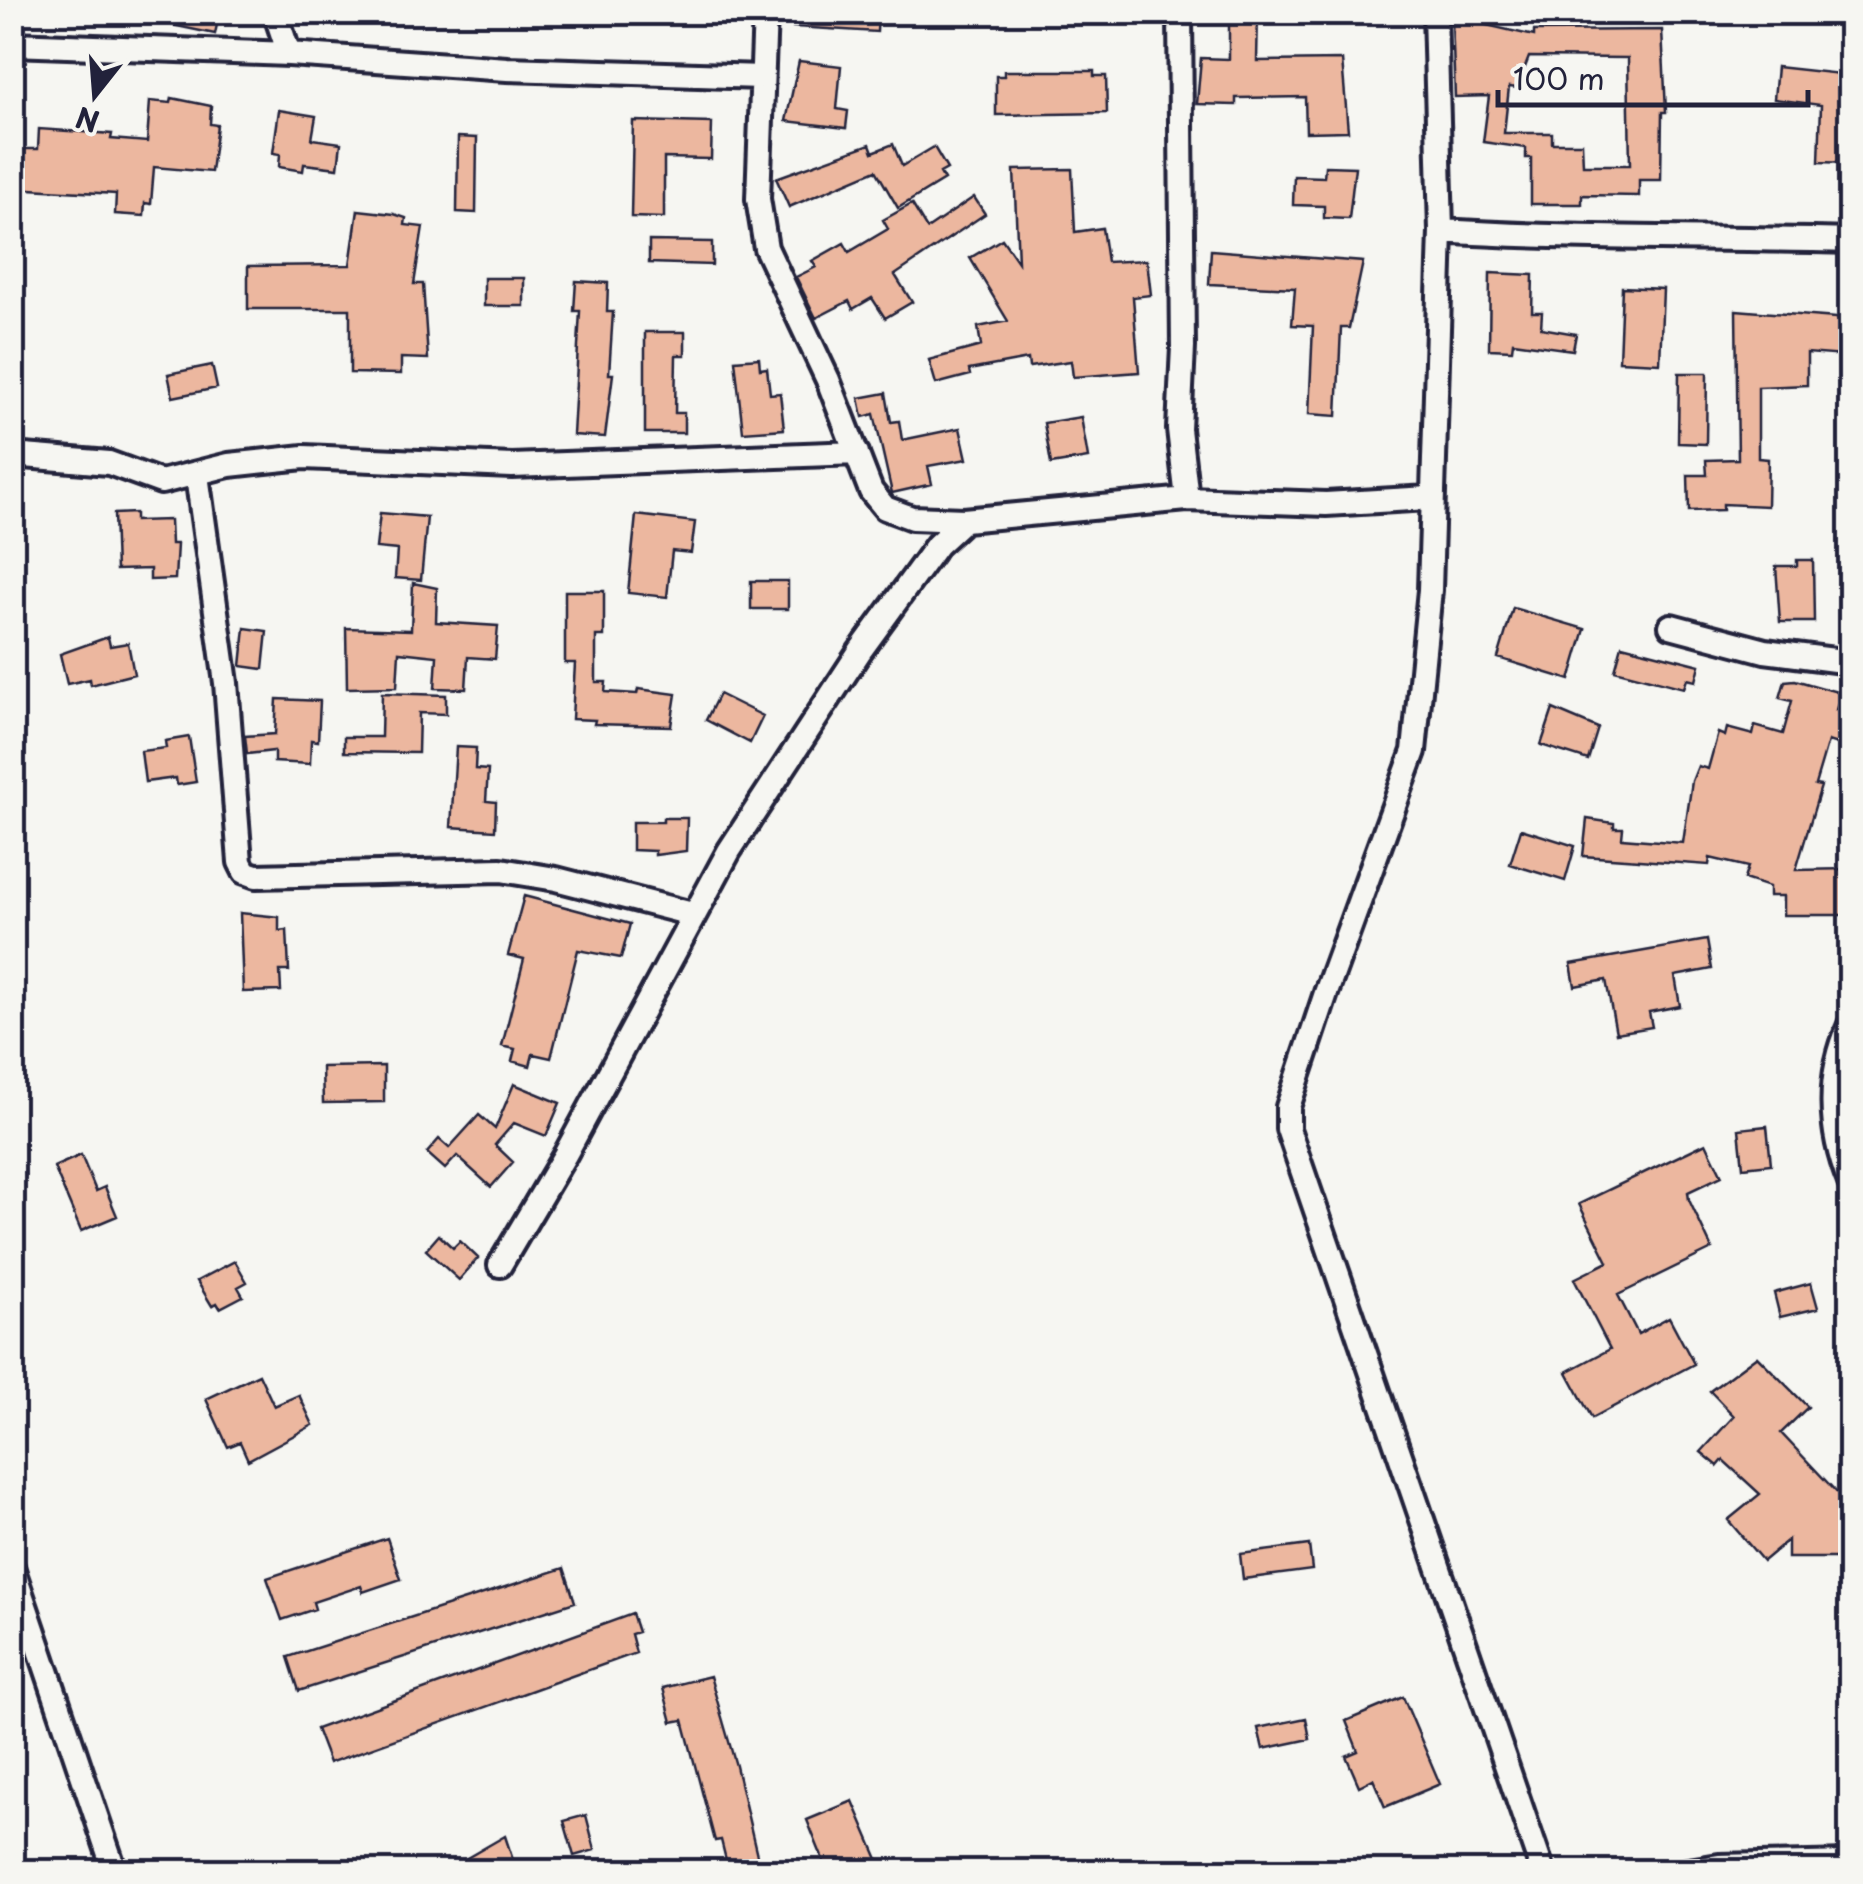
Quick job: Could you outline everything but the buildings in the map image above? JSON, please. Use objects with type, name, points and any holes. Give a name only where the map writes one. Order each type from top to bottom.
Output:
[{"type":"street","points":[[275,12],[289,54]]},
{"type":"street","points":[[764,12],[758,198],[766,248],[858,452],[870,492],[885,508],[912,518],[964,520],[1188,499],[1326,504],[1429,498]]},
{"type":"street","points":[[1180,12],[1184,347],[1179,429],[1188,499]]},
{"type":"street","points":[[1435,12],[1442,231],[1429,498],[1430,590],[1414,751],[1288,1107],[1288,1130],[1543,1872]]},
{"type":"street","points":[[12,44],[289,54],[475,68],[762,77]]},
{"type":"street","points":[[1442,231],[1603,240],[1850,241]]},
{"type":"street","points":[[12,454],[109,463],[161,482],[229,465],[304,457],[512,466],[858,452]]},
{"type":"street","points":[[198,475],[217,600],[240,862],[245,872],[256,876],[501,870],[556,879],[692,914]]},
{"type":"street","points":[[500,1265],[650,1001],[692,914],[860,651],[937,545],[964,520]]},
{"type":"street","points":[[1671,626],[1765,650],[1850,662]]},
{"type":"street","points":[[1850,1025],[1833,1088],[1835,1146],[1850,1182]]},
{"type":"street","points":[[12,1567],[116,1872]]},
{"type":"street","points":[[1683,1872],[1719,1866],[1850,1863]]}]
